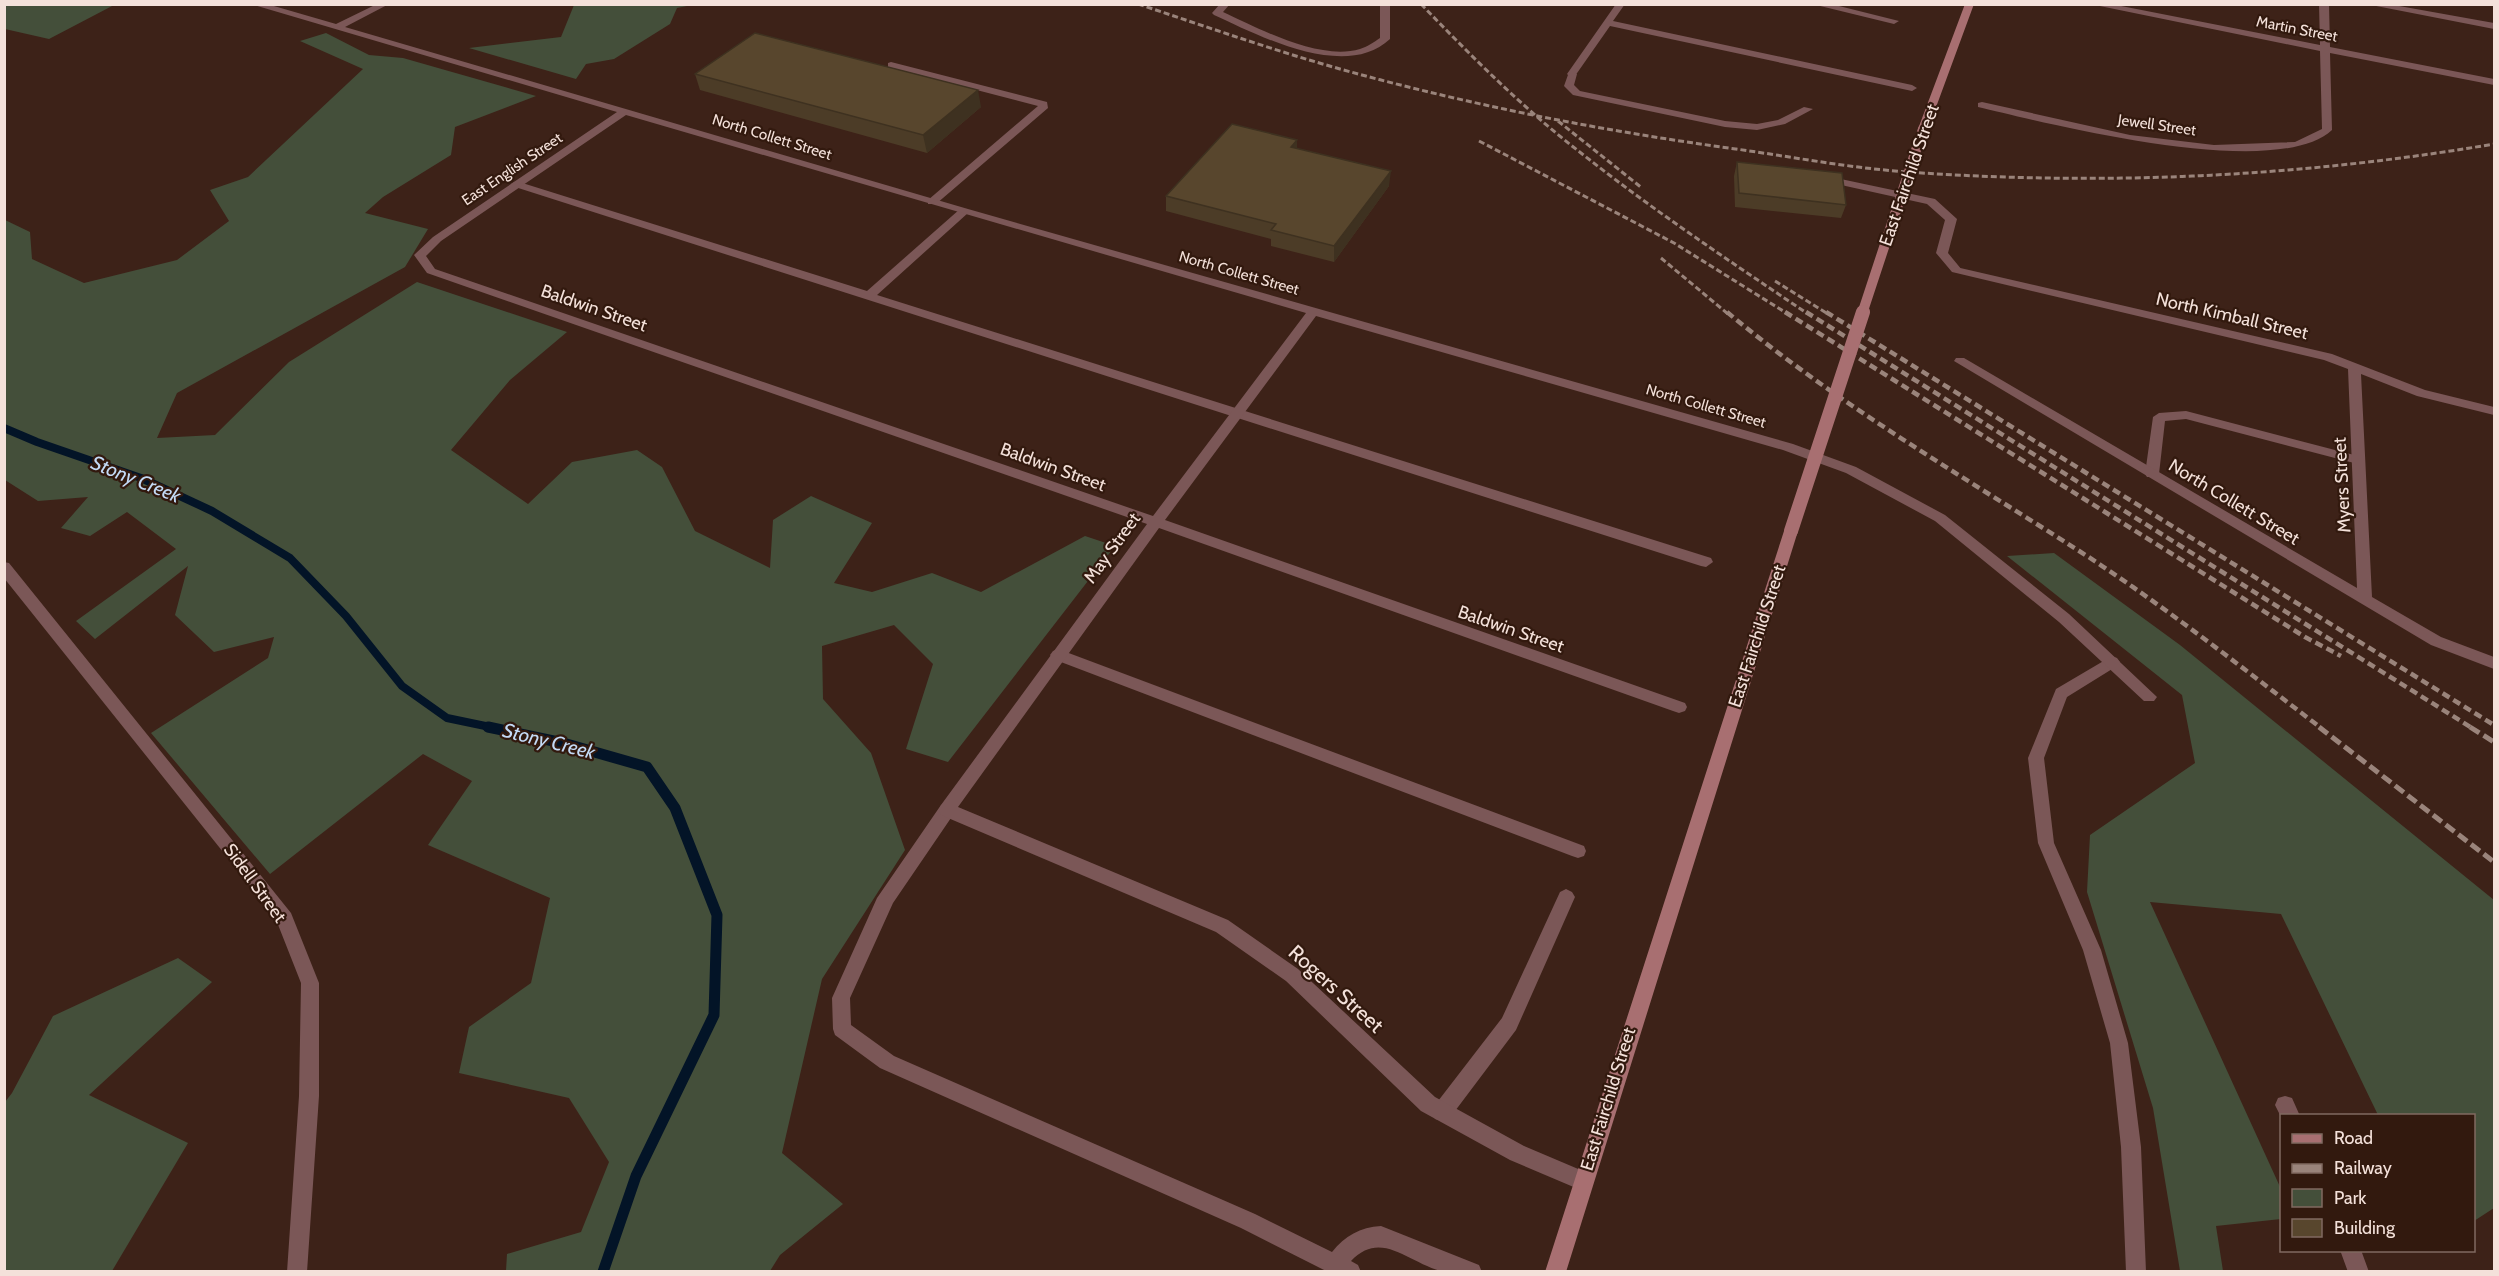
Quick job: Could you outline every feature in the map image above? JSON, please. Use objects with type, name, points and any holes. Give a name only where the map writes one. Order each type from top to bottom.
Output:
[{"type":"street","name":"North Collett Street","points":[[255,4],[964,212],[1788,447],[1851,470],[1940,518],[2064,618],[2149,697]]},
{"type":"street","points":[[336,28],[385,4]]},
{"type":"street","points":[[1226,4],[1217,13],[1277,39],[1331,54],[1363,52],[1385,39],[1385,4]]},
{"type":"street","points":[[1621,4],[1572,74],[1569,86],[1577,93],[1725,124],[1757,127],[1781,122],[1808,109]]},
{"type":"street","name":"East Fairchild Street","points":[[1554,1272],[1791,531],[1923,129],[1970,4]]},
{"type":"street","name":"Martin Street","points":[[2094,4],[2494,82]]},
{"type":"street","points":[[2324,4],[2324,49]]},
{"type":"street","points":[[2370,4],[2494,26]]},
{"type":"street","points":[[1818,5],[1894,21]]},
{"type":"street","points":[[1608,23],[1912,88]]},
{"type":"street","name":"Jewell Street","points":[[1982,105],[2130,138],[2214,148],[2296,145],[2327,130],[2324,49]]},
{"type":"street","points":[[891,65],[1043,104],[1042,108],[932,202]]},
{"type":"street","name":"East English Street","points":[[420,255],[436,239],[625,111]]},
{"type":"street","name":"North Kimball Street","points":[[1836,181],[1931,201],[1951,219],[1942,253],[1956,270],[2328,357],[2421,393],[2494,411]]},
{"type":"street","points":[[516,184],[870,294],[1706,562]]},
{"type":"street","points":[[870,294],[964,212]]},
{"type":"street","name":"Baldwin Street","points":[[420,255],[431,271],[1679,706]]},
{"type":"street","name":"May Street","points":[[1313,312],[1155,523],[946,810],[886,898],[841,998],[842,1029],[887,1062],[1248,1221],[1343,1268]]},
{"type":"street","name":"North Collett Street","points":[[1960,361],[2436,642],[2494,663]]},
{"type":"street","name":"Myers Street","points":[[2354,367],[2365,600]]},
{"type":"street","points":[[2152,474],[2159,417],[2186,416],[2358,460]]},
{"type":"street","name":"Sidell Street","points":[[4,567],[282,913],[310,983],[309,1096],[297,1272]]},
{"type":"street","points":[[1058,655],[1578,851]]},
{"type":"street","points":[[2112,662],[2061,693],[2036,758],[2046,843],[2092,950],[2119,1042],[2131,1147],[2136,1272]]},
{"type":"street","name":"Rogers Street","points":[[946,810],[1222,926],[1292,975],[1428,1104],[1517,1153],[1582,1181]]},
{"type":"street","points":[[1442,1112],[1509,1024],[1566,897]]},
{"type":"street","points":[[1343,1268],[1351,1244],[1367,1236],[1381,1236],[1472,1272]]},
{"type":"street","points":[[2350,1252],[2360,1272]]},
{"type":"green space","points":[[5,4],[114,5],[49,39],[5,29]]},
{"type":"green space","points":[[574,4],[692,5],[677,8],[670,24],[614,59],[586,64],[576,79],[469,48],[561,37]]},
{"type":"green space","points":[[326,33],[369,55],[403,58],[536,96],[455,127],[451,155],[383,197],[365,213],[428,229],[405,267],[177,393],[157,438],[215,435],[289,362],[417,282],[567,332],[510,380],[451,450],[528,504],[572,462],[637,450],[662,467],[695,531],[770,568],[773,520],[811,496],[872,523],[834,583],[872,592],[932,573],[981,592],[1085,536],[1115,546],[948,762],[906,749],[933,664],[894,625],[822,646],[823,699],[871,753],[905,850],[822,979],[782,1153],[843,1204],[780,1255],[770,1271],[506,1271],[507,1254],[581,1232],[609,1162],[569,1098],[459,1073],[469,1027],[531,983],[550,898],[428,845],[472,781],[423,754],[270,874],[151,733],[268,658],[274,637],[214,652],[175,615],[188,566],[95,639],[76,621],[176,549],[127,512],[90,536],[61,528],[88,497],[38,501],[5,480],[5,220],[30,232],[32,259],[84,283],[177,260],[229,221],[210,190],[248,177],[363,69],[300,41]]},
{"type":"green space","points":[[2054,553],[2180,645],[2494,900],[2494,1208],[2475,1220],[2475,1114],[2378,1114],[2281,914],[2150,902],[2280,1187],[2280,1219],[2216,1226],[2223,1271],[2180,1271],[2153,1108],[2087,892],[2090,835],[2195,763],[2182,695],[2007,556]]},
{"type":"green space","points":[[178,958],[212,982],[89,1095],[188,1143],[112,1271],[5,1271],[5,1102],[53,1016]]},
{"type":"building","points":[[755,33],[978,90],[923,135],[695,74]]},
{"type":"building","points":[[1232,124],[1297,140],[1291,147],[1391,171],[1334,246],[1271,230],[1276,224],[1166,196]]},
{"type":"building","points":[[1737,162],[1842,173],[1846,205],[1739,193]]},
{"type":"waterway","name":"Stony Creek","points":[[4,428],[37,442],[141,478],[212,511],[290,558],[346,616],[402,686],[447,718],[495,728]]},
{"type":"waterway","name":"Stony Creek","points":[[488,727],[563,743],[647,767],[675,808],[717,915],[714,1015],[636,1176],[603,1272]]},
{"type":"railway","points":[[1138,4],[1362,75],[1536,115]]},
{"type":"railway","points":[[1421,4],[1498,82],[1536,115]]},
{"type":"railway","points":[[1536,115],[1642,135],[1822,162],[1886,170],[1981,176],[2055,178],[2202,176],[2348,164],[2494,144]]},
{"type":"railway","points":[[1536,115],[1665,216],[1808,314]]},
{"type":"railway","points":[[1558,121],[1642,188]]},
{"type":"railway","points":[[1479,141],[1674,243],[1788,314]]},
{"type":"railway","points":[[1661,258],[1728,314]]},
{"type":"railway","points":[[1775,281],[1828,314]]},
{"type":"railway","points":[[1727,312],[1769,346],[1858,410],[2087,556],[2147,597],[2321,728]]},
{"type":"railway","points":[[1785,312],[2305,637],[2341,656]]},
{"type":"railway","points":[[1806,312],[2472,728]]},
{"type":"railway","points":[[1826,312],[2494,725]]},
{"type":"railway","points":[[2319,727],[2494,862]]},
{"type":"railway","points":[[2470,727],[2494,742]]}]
